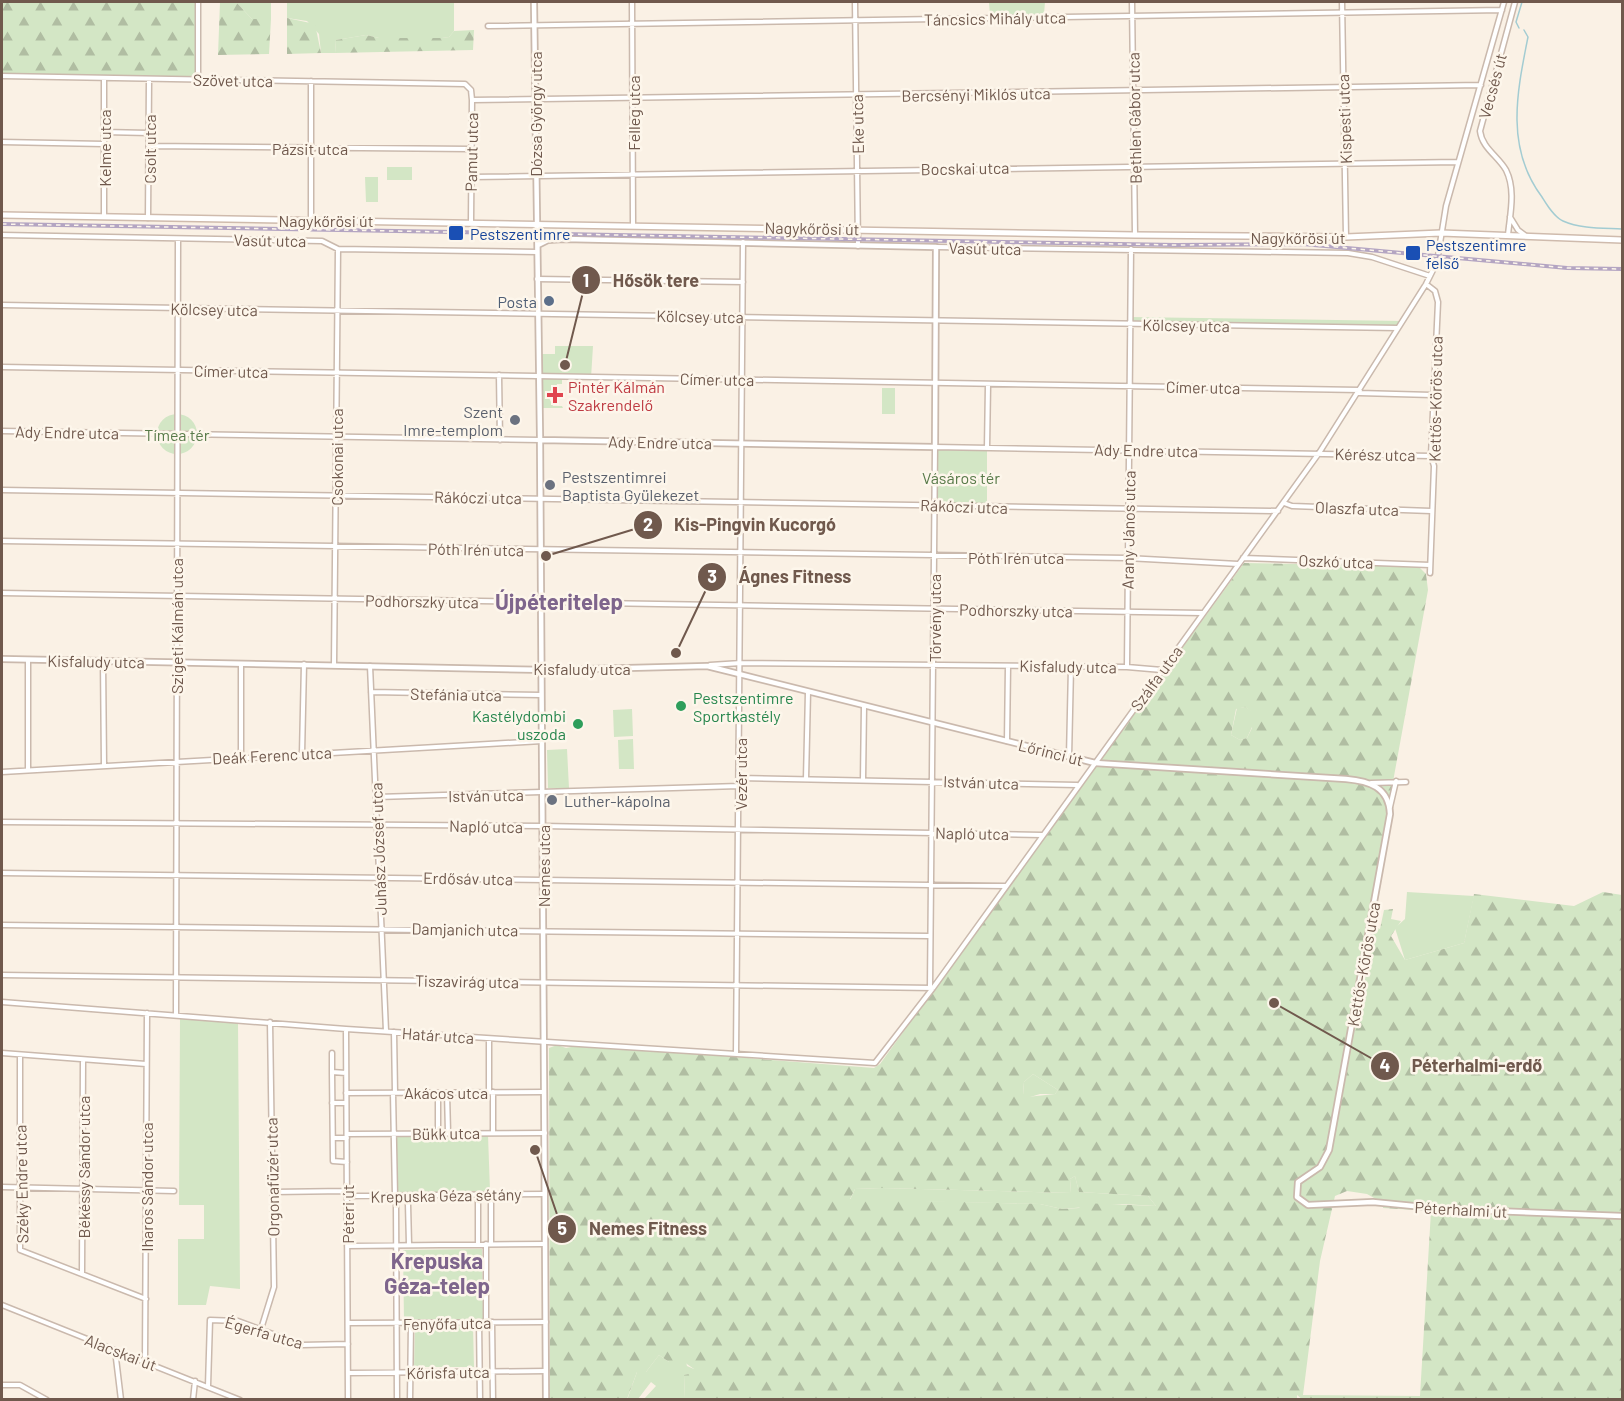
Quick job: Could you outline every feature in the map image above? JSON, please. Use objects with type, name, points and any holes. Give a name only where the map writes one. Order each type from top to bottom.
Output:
[{"type":"main road","name":"Nagykőrösi út","points":[[2,215],[536,225],[633,224],[1135,235],[1347,237],[1441,233],[1623,240]]},
{"type":"street","points":[[198,2],[198,78]]},
{"type":"street","name":"Dózsa György utca","points":[[534,2],[536,225]]},
{"type":"street","name":"Felleg utca","points":[[633,2],[633,224]]},
{"type":"street","name":"Eke utca","points":[[855,2],[858,246]]},
{"type":"street","name":"Bethlen Gábor utca","points":[[1132,2],[1135,235]]},
{"type":"street","name":"Kispesti utca","points":[[1342,2],[1347,237]]},
{"type":"street","points":[[1426,284],[1437,262],[1441,233],[1458,162],[1504,2]]},
{"type":"street","name":"Vecsés út","points":[[1508,235],[1512,192],[1509,176],[1485,144],[1480,131],[1515,2]]},
{"type":"street","name":"Táncsics Mihály utca","points":[[488,26],[1502,9]]},
{"type":"street","name":"Szövet utca","points":[[2,76],[465,84]]},
{"type":"street","name":"Kelme utca","points":[[104,79],[104,217]]},
{"type":"street","name":"Csolt utca","points":[[148,218],[149,80]]},
{"type":"street","points":[[311,81],[311,219]]},
{"type":"street","name":"Pamut utca","points":[[465,84],[471,90],[472,100],[471,222]]},
{"type":"street","name":"Bercsényi Miklós utca","points":[[472,100],[1134,92],[1481,85]]},
{"type":"street","points":[[104,132],[149,133]]},
{"type":"street","points":[[2,142],[104,144]]},
{"type":"street","name":"Pázsit utca","points":[[149,146],[470,149]]},
{"type":"street","name":"Bocskai utca","points":[[471,177],[633,172],[1458,162]]},
{"type":"street","points":[[1510,216],[1518,230],[1526,236]]},
{"type":"street","name":"Nemes utca","points":[[536,225],[540,440],[546,1400]]},
{"type":"street","name":"Vasút utca","points":[[2,235],[322,241],[338,249],[537,252]]},
{"type":"street","name":"Szigeti Kálmán utca","points":[[176,1014],[175,662],[178,239]]},
{"type":"street","name":"Vasút utca","points":[[538,245],[548,240],[564,239],[1355,254],[1430,276]]},
{"type":"street","name":"Vezér utca","points":[[736,1054],[744,380],[743,242]]},
{"type":"street","name":"Törvény utca","points":[[932,988],[929,936],[934,665],[936,247]]},
{"type":"street","name":"Csokonai utca","points":[[334,665],[338,249]]},
{"type":"street","name":"Arany János utca","points":[[1127,667],[1131,249]]},
{"type":"street","points":[[537,279],[743,282]]},
{"type":"street","name":"Szálfa utca","points":[[875,1063],[1284,503],[1360,392],[1426,284]]},
{"type":"street","name":"Kettős-Körös utca","points":[[1426,284],[1435,291],[1438,302],[1431,395],[1431,456],[1434,466],[1430,573]]},
{"type":"street","name":"Kölcsey utca","points":[[2,304],[1399,328]]},
{"type":"street","name":"Címer utca","points":[[2,368],[1130,386],[1431,395]]},
{"type":"street","points":[[499,375],[500,440]]},
{"type":"street","points":[[987,448],[988,385]]},
{"type":"street","name":"Ady Endre utca","points":[[2,431],[1319,453]]},
{"type":"street","name":"Kérész utca","points":[[1319,453],[1431,456]]},
{"type":"street","name":"Rákóczi utca","points":[[2,490],[1278,511]]},
{"type":"street","name":"Olaszfa utca","points":[[1284,503],[1292,506],[1431,511]]},
{"type":"street","name":"Póth Irén utca","points":[[2,541],[934,557],[1127,558],[1238,564]]},
{"type":"street","name":"Oszkó utca","points":[[1243,558],[1430,565]]},
{"type":"street","name":"Podhorszky utca","points":[[2,593],[1203,613]]},
{"type":"street","name":"Kisfaludy utca","points":[[2,659],[541,669],[707,666],[741,663],[1127,667],[1162,670]]},
{"type":"street","points":[[28,660],[28,770]]},
{"type":"street","points":[[103,661],[104,765]]},
{"type":"street","points":[[241,663],[241,757]]},
{"type":"street","points":[[302,754],[304,664]]},
{"type":"street","name":"Juhász József utca","points":[[370,666],[386,1031]]},
{"type":"street","name":"Lőrinci út","points":[[707,666],[1095,763],[1346,779],[1371,783]]},
{"type":"street","points":[[1007,741],[1008,666]]},
{"type":"street","points":[[1069,757],[1071,667]]},
{"type":"street","name":"Stefánia utca","points":[[371,692],[541,695]]},
{"type":"street","points":[[806,779],[808,692]]},
{"type":"street","points":[[863,780],[864,706]]},
{"type":"street","name":"Deák Ferenc utca","points":[[2,772],[542,741]]},
{"type":"street","name":"István utca","points":[[739,778],[932,780],[1078,785]]},
{"type":"street","name":"Kettős-Körös utca","points":[[1301,1202],[1296,1194],[1298,1182],[1320,1167],[1329,1150],[1396,781]]},
{"type":"street","points":[[1371,783],[1406,782]]},
{"type":"street","points":[[1371,783],[1383,792],[1390,807]]},
{"type":"street","name":"István utca","points":[[377,797],[739,786]]},
{"type":"street","name":"Napló utca","points":[[2,822],[543,826],[1042,835]]},
{"type":"street","name":"Erdősáv utca","points":[[2,873],[1006,886]]},
{"type":"street","name":"Damjanich utca","points":[[2,924],[929,936]]},
{"type":"street","name":"Tiszavirág utca","points":[[2,975],[932,988]]},
{"type":"street","name":"Határ utca","points":[[2,1002],[489,1039],[875,1063]]},
{"type":"street","name":"Iharos Sándor utca","points":[[146,1361],[147,1013]]},
{"type":"street","name":"Orgonafüzér utca","points":[[261,1329],[274,1287],[270,1022]]},
{"type":"street","name":"Péteri út","points":[[346,1029],[348,1400]]},
{"type":"street","points":[[394,1032],[395,1196]]},
{"type":"street","points":[[489,1039],[493,1132]]},
{"type":"street","points":[[2,1053],[83,1061],[146,1064]]},
{"type":"street","points":[[332,1053],[334,1163],[347,1162]]},
{"type":"street","name":"Széky Endre utca","points":[[20,1055],[20,1250],[146,1299]]},
{"type":"street","name":"Békéssy Sándor utca","points":[[82,1273],[83,1061]]},
{"type":"street","points":[[332,1072],[346,1073]]},
{"type":"street","name":"Akácos utca","points":[[346,1093],[545,1092]]},
{"type":"street","points":[[438,1093],[438,1132]]},
{"type":"street","points":[[447,1093],[448,1132]]},
{"type":"street","points":[[333,1103],[346,1103]]},
{"type":"street","name":"Bükk utca","points":[[333,1138],[438,1132],[545,1133]]},
{"type":"street","points":[[2,1187],[174,1191]]},
{"type":"street","name":"Krepuska Géza sétány","points":[[273,1192],[395,1196],[546,1194]]},
{"type":"street","points":[[478,1202],[478,1244]]},
{"type":"street","name":"Péterhalmi út","points":[[1301,1202],[1308,1205],[1363,1202],[1444,1209],[1623,1216]]},
{"type":"street","points":[[486,1322],[491,1203]]},
{"type":"street","points":[[396,1204],[397,1400]]},
{"type":"street","points":[[408,1204],[409,1244]]},
{"type":"street","points":[[347,1246],[546,1244]]},
{"type":"street","name":"Alacskai út","points":[[2,1305],[240,1400]]},
{"type":"street","name":"Égerfa utca","points":[[208,1386],[208,1324],[215,1318],[238,1321],[302,1345],[348,1344]]},
{"type":"street","points":[[479,1322],[480,1400]]},
{"type":"street","points":[[492,1322],[493,1400]]},
{"type":"street","name":"Fenyőfa utca","points":[[349,1323],[546,1322]]},
{"type":"street","points":[[410,1400],[411,1323]]},
{"type":"street","points":[[115,1349],[121,1400]]},
{"type":"street","name":"Kőrisfa utca","points":[[349,1373],[546,1371]]},
{"type":"street","points":[[193,1400],[195,1381]]},
{"type":"street","points":[[2,1385],[20,1385],[47,1400]]},
{"type":"green space","points":[[2,2],[198,2],[197,82],[2,78]]},
{"type":"green space","points":[[220,2],[236,2],[252,19],[271,19],[269,54],[218,55]]},
{"type":"green space","points":[[236,2],[271,2],[271,19],[252,19]]},
{"type":"green space","points":[[287,2],[454,2],[454,31],[449,37],[442,38],[379,38],[366,35],[336,40],[335,53],[321,53],[319,34],[307,21],[287,18]]},
{"type":"green space","points":[[989,2],[1045,2],[1044,14],[990,15]]},
{"type":"green space","points":[[287,18],[315,24],[321,53],[287,54]]},
{"type":"green space","points":[[474,30],[473,50],[335,53],[336,40],[366,35],[379,38],[442,38],[449,37],[454,31]]},
{"type":"green space","points":[[387,167],[412,167],[412,180],[387,180]]},
{"type":"green space","points":[[365,177],[378,177],[378,202],[366,202]]},
{"type":"green space","points":[[1130,317],[1403,321],[1399,328],[1130,324]]},
{"type":"green space","points":[[555,346],[593,346],[591,378],[539,376],[538,354],[555,354]]},
{"type":"green space","points":[[542,379],[562,379],[562,384],[557,384],[556,390],[553,388],[547,394],[553,406],[563,408],[542,408]]},
{"type":"green space","points":[[882,388],[895,388],[895,414],[882,414]]},
{"type":"green space","name":"Tímea tér","points":[[177,414],[191,420],[197,434],[191,448],[177,454],[163,448],[157,434],[163,420]]},
{"type":"green space","name":"Vásáros tér","points":[[935,447],[987,448],[987,508],[935,505]]},
{"type":"green space","points":[[1244,563],[1418,566],[1426,574],[1428,590],[1367,924],[1380,929],[1384,910],[1393,909],[1391,919],[1401,921],[1391,936],[1405,960],[1464,943],[1474,894],[1574,906],[1603,892],[1622,895],[1622,1399],[1303,1400],[1297,1395],[1297,1400],[685,1399],[684,1375],[694,1373],[694,1369],[684,1362],[682,1349],[675,1350],[677,1363],[669,1362],[659,1355],[646,1372],[637,1372],[627,1399],[550,1399],[549,1048],[557,1045],[566,1048],[581,1045],[874,1068],[880,1064]],"holes":[[[1245,707],[1252,712],[1252,728],[1247,738],[1240,740],[1231,735],[1236,709]],[[1033,1074],[1058,1090],[1055,1094],[1027,1097],[1023,1094],[1024,1082]],[[1075,1176],[1079,1192],[1148,1196],[1156,1206],[1083,1203],[1079,1208],[1062,1209],[1040,1204],[850,1199],[855,1189],[882,1188],[1071,1193],[1070,1179]],[[1347,1191],[1367,1194],[1383,1203],[1383,1208],[1431,1211],[1420,1396],[1303,1395],[1320,1261],[1335,1196]]]},
{"type":"green space","points":[[1245,707],[1252,711],[1252,727],[1247,738],[1240,740],[1231,735],[1237,708]]},
{"type":"green space","points":[[632,709],[633,736],[614,737],[613,710]]},
{"type":"green space","points":[[633,739],[634,769],[619,769],[618,740]]},
{"type":"green space","points":[[567,749],[569,788],[548,788],[547,750]]},
{"type":"green space","points":[[1407,892],[1474,896],[1464,943],[1405,960],[1395,928],[1405,919]]},
{"type":"green space","points":[[180,1017],[238,1022],[240,1289],[210,1286],[206,1305],[178,1305],[178,1239],[204,1239],[204,1205],[179,1205]]},
{"type":"green space","points":[[1033,1074],[1058,1090],[1055,1094],[1040,1094],[1027,1098],[1023,1095],[1024,1082]]},
{"type":"green space","points":[[488,1135],[490,1191],[396,1193],[396,1136]]},
{"type":"green space","points":[[1075,1176],[1079,1192],[1148,1196],[1156,1206],[1122,1204],[1062,1209],[1040,1204],[850,1200],[855,1189],[882,1188],[1071,1193],[1070,1179]]},
{"type":"green space","points":[[482,1249],[483,1319],[404,1320],[403,1250]]},
{"type":"green space","points":[[473,1326],[474,1367],[414,1367],[415,1327]]},
{"type":"green space","points":[[675,1349],[683,1349],[687,1366],[694,1369],[694,1374],[684,1375],[685,1399],[644,1399],[656,1386],[651,1382],[638,1399],[627,1400],[637,1372],[646,1372],[659,1355],[669,1362]]},
{"type":"waterway","points":[[1519,28],[1516,22],[1522,2]]},
{"type":"waterway","points":[[1524,30],[1528,37],[1520,78],[1517,119],[1518,139],[1530,178],[1551,210],[1563,221],[1585,227],[1622,229]]},
{"type":"railway","points":[[2,224],[1176,245],[1303,244],[1567,268],[1622,269]]},
{"type":"place","name":"Pestszentimre","points":[[456,233]]},
{"type":"place","name":"Pestszentimre felső","points":[[1413,253]]},
{"type":"place","name":"Posta","points":[[549,301]]},
{"type":"place","name":"Hősök tere","points":[[565,365]]},
{"type":"place","name":"Pintér Kálmán Szakrendelő","points":[[555,395]]},
{"type":"place","name":"Szent Imre-templom","points":[[515,420]]},
{"type":"place","name":"Pestszentimrei Baptista Gyülekezet","points":[[550,485]]},
{"type":"place","name":"Kis-Pingvin Kucorgó","points":[[546,556]]},
{"type":"place","name":"Ágnes Fitness","points":[[676,653]]},
{"type":"place","name":"Pestszentimre Sportkastély","points":[[681,706]]},
{"type":"place","name":"Kastélydombi uszoda","points":[[578,724]]},
{"type":"place","name":"Luther-kápolna","points":[[552,800]]},
{"type":"place","name":"Péterhalmi-erdő","points":[[1274,1003]]},
{"type":"place","name":"Nemes Fitness","points":[[535,1150]]},
{"type":"district","name":"Újpéteritelep","points":[[559,601]]},
{"type":"district","name":"Krepuska Géza-telep","points":[[437,1272]]}]
